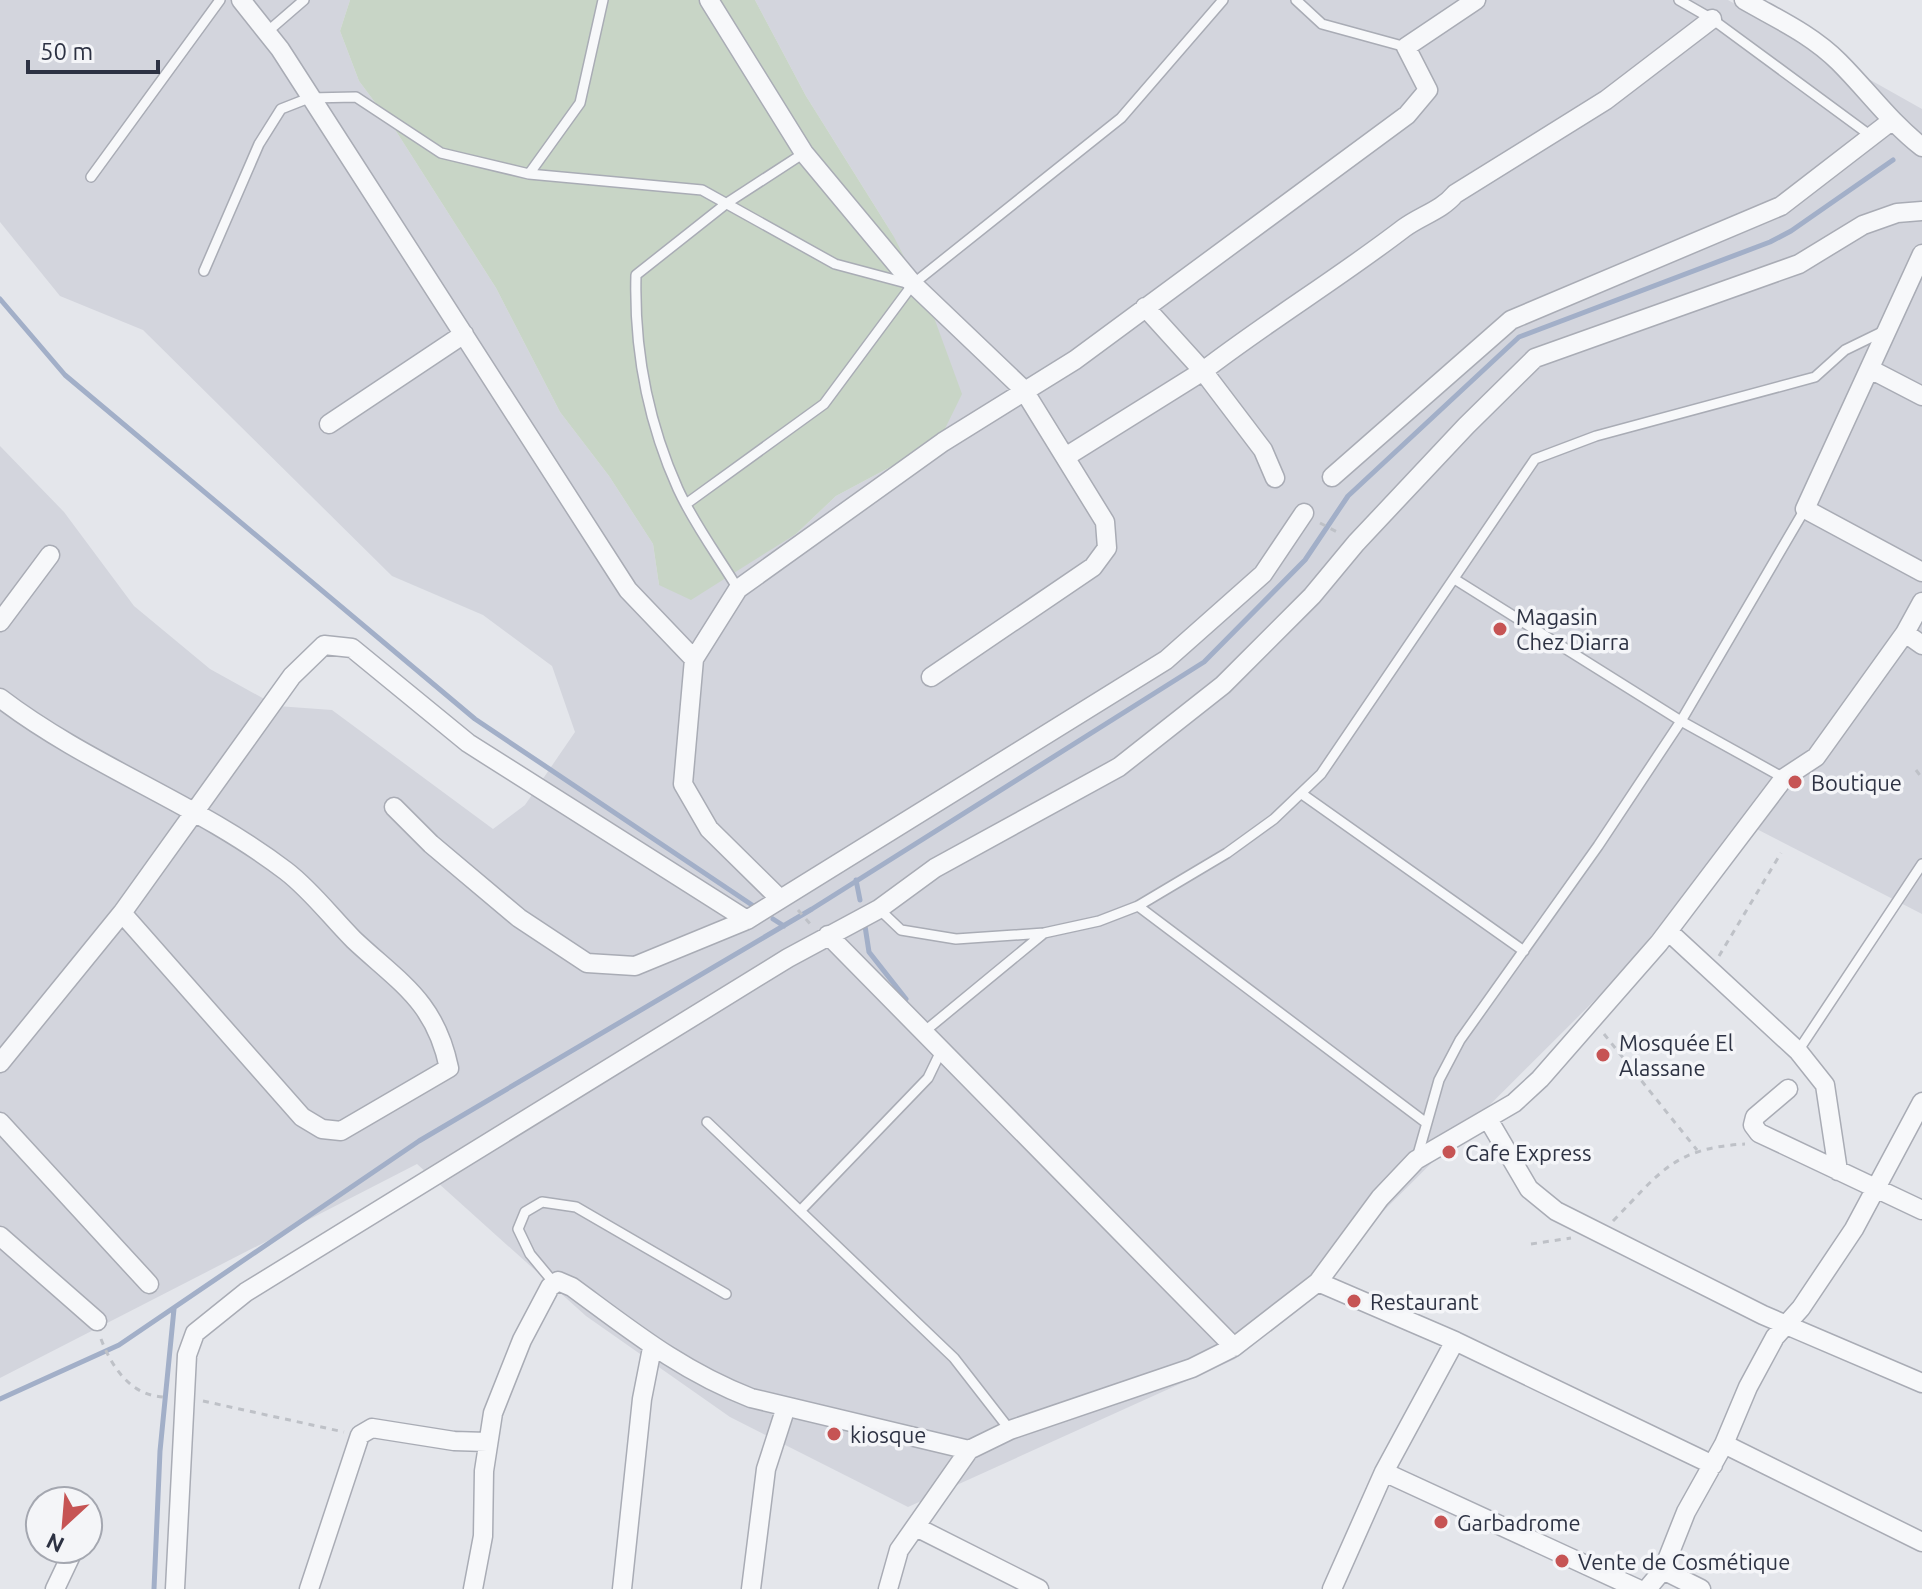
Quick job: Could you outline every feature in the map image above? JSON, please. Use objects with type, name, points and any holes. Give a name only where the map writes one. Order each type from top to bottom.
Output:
[{"type":"street","points":[[241,0],[267,32],[628,590],[694,659]]},
{"type":"street","points":[[709,0],[721,8],[804,153],[913,284],[1023,389],[1105,522],[1107,548],[1093,567],[931,677]]},
{"type":"street","points":[[786,901],[709,829],[683,784],[694,659],[738,589],[800,548],[899,472],[1023,389],[1075,360],[1407,115],[1428,90],[1406,47],[1476,0]]},
{"type":"street","points":[[1744,0],[1803,32],[1837,60],[1890,122],[1922,147]]},
{"type":"street","points":[[1067,456],[1203,371],[1344,269],[1374,254],[1424,214],[1446,204],[1455,194],[1606,100],[1712,19]]},
{"type":"street","points":[[1332,477],[1511,320],[1781,206],[1890,122]]},
{"type":"street","points":[[175,1589],[187,1355],[195,1333],[246,1292],[821,932],[879,909],[935,868],[1119,767],[1223,685],[1312,596],[1356,543],[1466,426],[1535,358],[1799,264],[1863,225],[1897,213],[1922,211]]},
{"type":"street","points":[[1922,254],[1805,509],[1922,572]]},
{"type":"street","points":[[1145,307],[1203,371],[1263,450],[1275,478]]},
{"type":"street","points":[[329,424],[464,334]]},
{"type":"street","points":[[1870,369],[1922,396]]},
{"type":"street","points":[[394,807],[431,844],[519,918],[587,963],[635,966],[786,901],[1166,660],[1263,574],[1308,516]]},
{"type":"street","points":[[0,622],[50,555]]},
{"type":"street","points":[[888,1589],[893,1564],[969,1450],[1010,1430],[1192,1368],[1234,1347],[1318,1282],[1380,1198],[1416,1160],[1514,1103],[1540,1079],[1668,931],[1784,778],[1816,757],[1905,633],[1922,602]]},
{"type":"street","points":[[1905,633],[1922,645]]},
{"type":"street","points":[[0,1063],[122,913],[292,676],[324,645],[352,648],[468,743],[747,920]]},
{"type":"street","points":[[0,698],[57,738],[192,812],[285,870],[353,939],[407,984],[442,1036],[449,1068],[341,1131],[322,1129],[302,1117],[122,913]]},
{"type":"street","points":[[1668,931],[1798,1051],[1825,1085],[1838,1171]]},
{"type":"street","points":[[821,932],[925,1031],[1234,1347]]},
{"type":"street","points":[[1788,1089],[1753,1122],[1754,1129],[1774,1142],[1922,1210]]},
{"type":"street","points":[[1647,1589],[1663,1570],[1686,1512],[1724,1444],[1748,1387],[1787,1322],[1820,1280],[1877,1189],[1922,1102]]},
{"type":"street","points":[[1488,1119],[1535,1197],[1600,1234],[1763,1315],[1787,1322],[1922,1383]]},
{"type":"street","points":[[0,1122],[149,1284]]},
{"type":"street","points":[[0,1236],[97,1321]]},
{"type":"street","points":[[1318,1282],[1455,1341],[1713,1465]]},
{"type":"street","points":[[473,1589],[483,1536],[487,1442],[493,1413],[522,1340],[554,1283],[572,1287],[652,1348],[700,1378],[751,1398],[969,1450]]},
{"type":"street","points":[[1332,1589],[1384,1472],[1455,1341]]},
{"type":"street","points":[[622,1589],[642,1399],[652,1348]]},
{"type":"street","points":[[751,1398],[751,1418]]},
{"type":"street","points":[[751,1589],[766,1469],[786,1407]]},
{"type":"street","points":[[309,1589],[360,1435],[372,1428],[454,1441],[487,1442]]},
{"type":"street","points":[[1724,1444],[1922,1542]]},
{"type":"street","points":[[1384,1472],[1638,1589]]},
{"type":"street","points":[[916,1527],[1039,1589]]},
{"type":"street","points":[[55,1589],[66,1565]]},
{"type":"street","points":[[1663,1570],[1701,1589]]},
{"type":"lane","points":[[91,177],[220,0]]},
{"type":"lane","points":[[267,32],[304,0]]},
{"type":"lane","points":[[529,174],[580,103],[603,0]]},
{"type":"lane","points":[[686,504],[824,404],[913,284],[1121,118],[1223,0]]},
{"type":"lane","points":[[1296,0],[1322,24],[1406,47]]},
{"type":"lane","points":[[1679,0],[1712,19],[1871,136]]},
{"type":"lane","points":[[204,271],[259,144],[281,109],[309,98],[356,97],[441,153],[529,174],[702,190],[835,264],[913,284]]},
{"type":"lane","points":[[738,589],[686,504],[658,438],[634,320],[636,275],[727,203],[804,153]]},
{"type":"lane","points":[[879,909],[901,930],[956,939],[1044,933],[1099,921],[1138,906],[1227,853],[1302,794],[1340,750],[1525,472],[1548,451],[1815,377],[1845,350],[1889,329]]},
{"type":"lane","points":[[1416,1160],[1439,1080],[1460,1040],[1681,721],[1805,509]]},
{"type":"lane","points":[[1456,580],[1681,721],[1784,778]]},
{"type":"lane","points":[[1302,794],[1524,951]]},
{"type":"lane","points":[[1798,1051],[1922,864]]},
{"type":"lane","points":[[1138,906],[1425,1122]]},
{"type":"lane","points":[[925,1031],[1044,933]]},
{"type":"lane","points":[[800,1211],[928,1078],[942,1049]]},
{"type":"lane","points":[[707,1122],[954,1358],[1010,1430]]},
{"type":"lane","points":[[554,1283],[530,1254],[518,1229],[525,1212],[542,1202],[576,1207],[726,1294]]},
{"type":"path","points":[[1308,516],[1344,536]]},
{"type":"path","points":[[1916,770],[1922,778]]},
{"type":"path","points":[[1712,974],[1725,942],[1781,853]]},
{"type":"path","points":[[786,901],[821,932]]},
{"type":"path","points":[[1594,1019],[1697,1150]]},
{"type":"path","points":[[1531,1244],[1600,1234],[1674,1160],[1697,1150],[1774,1142]]},
{"type":"path","points":[[101,1342],[132,1388],[151,1397]]},
{"type":"path","points":[[186,1397],[360,1435]]},
{"type":"shaded area","points":[[0,0],[350,0],[340,31],[359,81],[394,128],[496,288],[560,412],[609,476],[653,544],[659,585],[796,534],[836,496],[939,441],[893,235],[806,96],[755,0],[1728,0],[1922,109],[1922,914],[1743,822],[1618,977],[1235,1359],[908,1507],[730,1417],[586,1316],[417,1164],[0,1378],[0,446],[64,512],[134,606],[210,669],[277,706],[332,710],[493,829],[525,805],[575,732],[552,666],[483,615],[392,576],[143,330],[60,296],[0,222]]},
{"type":"green space","points":[[350,0],[755,0],[806,96],[893,235],[932,312],[962,394],[939,441],[836,496],[796,534],[691,600],[659,585],[653,544],[609,476],[560,412],[496,288],[394,128],[359,81],[340,31]]},
{"type":"waterway","points":[[0,1399],[119,1345],[419,1141],[812,909],[1204,662],[1305,560],[1348,496],[1519,337],[1770,242],[1791,231],[1893,160]]},
{"type":"waterway","points":[[0,299],[65,375],[475,719],[755,907]]},
{"type":"waterway","points":[[856,880],[860,900]]},
{"type":"waterway","points":[[773,919],[784,926]]},
{"type":"waterway","points":[[865,926],[869,952],[906,999]]},
{"type":"waterway","points":[[154,1589],[160,1451],[174,1309]]},
{"type":"place","name":"Magasin Chez Diarra","points":[[1500,629]]},
{"type":"place","name":"Boutique","points":[[1795,782]]},
{"type":"place","name":"Mosquée El Alassane","points":[[1603,1055]]},
{"type":"place","name":"Cafe Express","points":[[1449,1152]]},
{"type":"place","name":"Restaurant","points":[[1354,1301]]},
{"type":"place","name":"kiosque","points":[[834,1434]]},
{"type":"place","name":"Garbadrome","points":[[1441,1522]]},
{"type":"place","name":"Vente de Cosmétique","points":[[1562,1561]]}]
